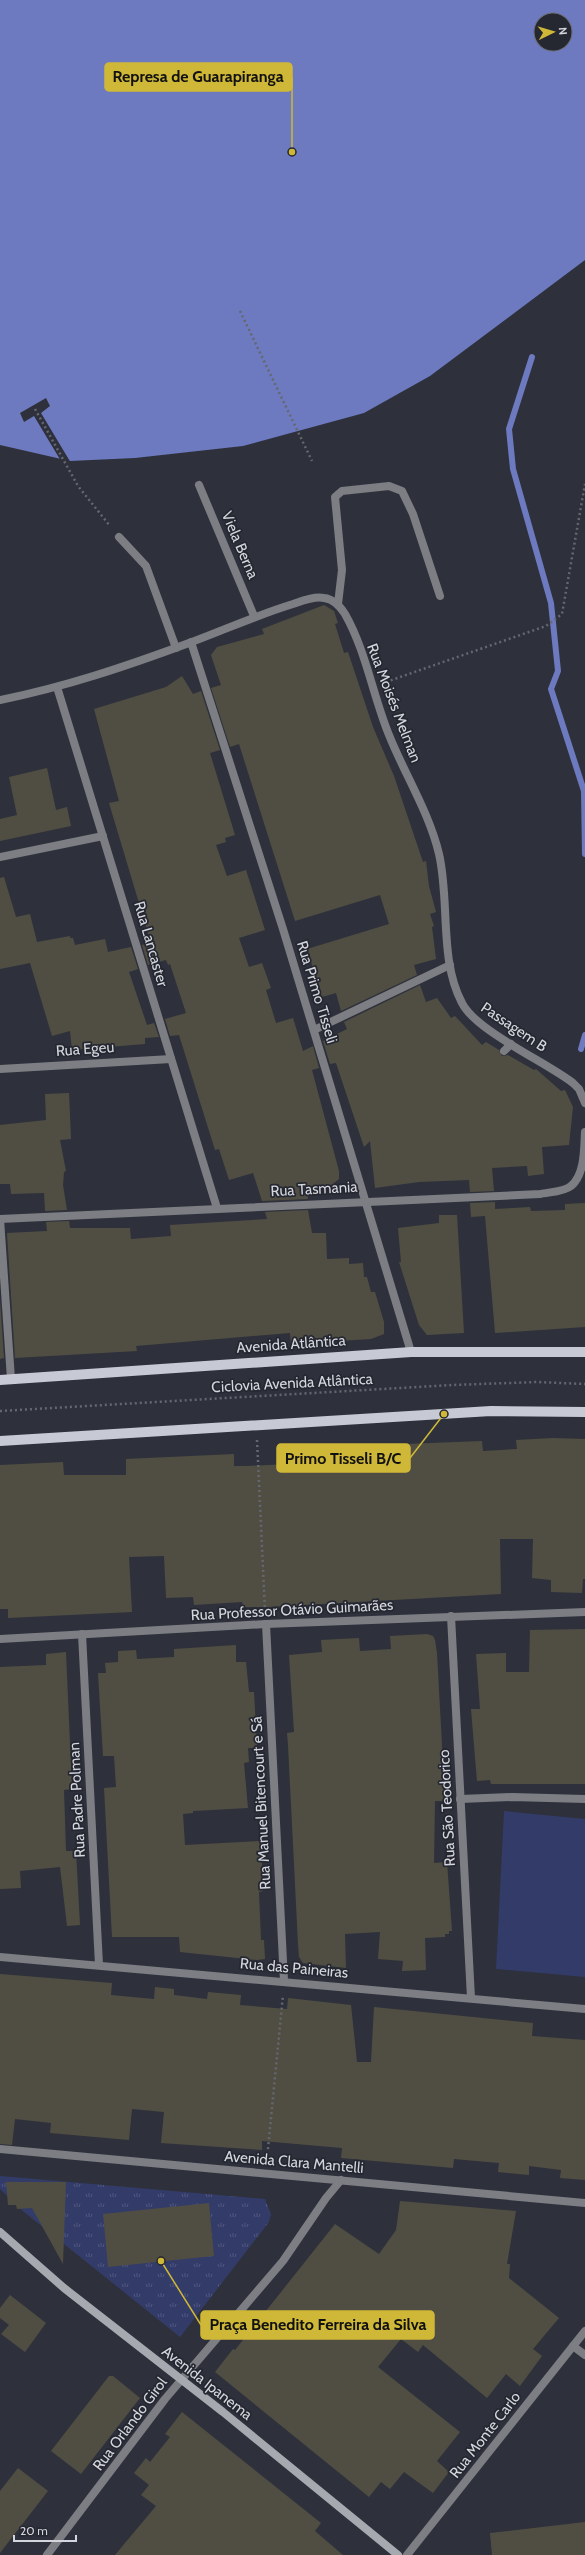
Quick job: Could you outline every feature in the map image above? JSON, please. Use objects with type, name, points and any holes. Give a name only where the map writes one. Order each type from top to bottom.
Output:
[{"type":"main road","name":"Avenida Atlântica","points":[[0,1380],[411,1352],[585,1352]]},
{"type":"main road","points":[[0,1440],[491,1411],[585,1412]]},
{"type":"street","name":"Viela Berna","points":[[199,485],[254,616]]},
{"type":"street","points":[[0,700],[57,687],[176,648],[254,616],[312,598],[324,598],[338,604],[342,570],[336,497],[342,491],[389,486],[402,491],[413,514],[440,596]]},
{"type":"street","points":[[118,538],[146,566],[176,648]]},
{"type":"street","name":"Rua Moisés Melman","points":[[338,604],[351,626],[373,686],[388,734],[434,836],[439,856],[450,965]]},
{"type":"street","name":"Rua Primo Tisseli","points":[[192,642],[314,1030],[411,1352]]},
{"type":"street","name":"Rua Lancaster","points":[[57,687],[217,1208]]},
{"type":"street","points":[[0,857],[103,836]]},
{"type":"street","points":[[314,1030],[450,965]]},
{"type":"street","name":"Passagem B","points":[[450,965],[454,984],[462,1005],[476,1020],[511,1044],[567,1078],[584,1099]]},
{"type":"street","points":[[504,1050],[511,1044]]},
{"type":"street","name":"Rua Egeu","points":[[0,1069],[171,1059]]},
{"type":"street","name":"Rua Tasmania","points":[[0,1219],[365,1201],[508,1196],[566,1189],[570,1187],[581,1169],[585,1132]]},
{"type":"street","points":[[0,1219],[11,1379]]},
{"type":"street","name":"Rua Professor Otávio Guimarães","points":[[0,1639],[266,1624],[585,1612]]},
{"type":"street","name":"Rua São Teodorico","points":[[451,1616],[471,1998]]},
{"type":"street","name":"Rua Manuel Bitencourt e Sá","points":[[266,1624],[284,1981]]},
{"type":"street","name":"Rua Padre Polman","points":[[82,1634],[99,1965]]},
{"type":"street","points":[[460,1799],[512,1797],[585,1799]]},
{"type":"street","name":"Rua das Paineiras","points":[[0,1957],[284,1981],[585,2009]]},
{"type":"street","name":"Avenida Clara Mantelli","points":[[0,2149],[585,2203]]},
{"type":"street","name":"Rua Orlando Girol","points":[[47,2555],[181,2380],[283,2261],[326,2198],[342,2180]]},
{"type":"street","name":"Avenida Ipanema","points":[[0,2232],[64,2288],[398,2555]]},
{"type":"street","name":"Rua Monte Carlo","points":[[408,2555],[585,2331]]},
{"type":"street","points":[[573,2346],[585,2355]]},
{"type":"path","points":[[240,311],[312,461]]},
{"type":"path","points":[[35,409],[78,486],[118,538]]},
{"type":"path","points":[[373,686],[546,626],[562,614],[582,489],[585,484]]},
{"type":"path","name":"Ciclovia Avenida Atlântica","points":[[0,1411],[452,1385],[537,1382],[585,1384]]},
{"type":"path","points":[[257,1425],[266,1624]]},
{"type":"path","points":[[266,2173],[284,1981]]},
{"type":"green space","points":[[504,1811],[585,1819],[585,1977],[496,1969]]},
{"type":"green space","points":[[0,2176],[265,2199],[271,2214],[269,2222],[180,2337],[24,2212],[0,2189]]},
{"type":"shaded area","points":[[0,0],[585,0],[585,260],[430,376],[364,413],[243,446],[135,458],[70,461],[0,445]]},
{"type":"pier","points":[[46,398],[50,406],[41,413],[71,463],[61,461],[34,416],[24,422],[20,413]]},
{"type":"building","points":[[324,605],[334,611],[338,623],[335,624],[344,653],[348,652],[373,727],[394,776],[423,862],[426,861],[429,886],[436,912],[430,914],[434,926],[432,927],[436,959],[414,965],[417,975],[341,1011],[336,993],[322,997],[307,949],[389,924],[380,895],[295,921],[239,744],[230,747],[211,688],[221,685],[211,655],[217,647],[264,634],[262,629]]},
{"type":"building","points":[[182,676],[193,694],[201,691],[220,750],[210,753],[235,835],[225,838],[226,842],[216,845],[227,876],[246,870],[265,930],[239,938],[249,967],[262,963],[271,988],[266,990],[276,1023],[293,1018],[303,1051],[313,1046],[319,1068],[312,1070],[339,1171],[339,1179],[329,1187],[307,1188],[308,1199],[262,1201],[253,1173],[229,1180],[219,1149],[215,1150],[179,1035],[170,1036],[165,1019],[186,1013],[170,964],[168,965],[166,960],[148,965],[142,945],[151,943],[109,803],[119,801],[94,709],[166,687]]},
{"type":"building","points":[[47,768],[56,810],[67,807],[71,826],[0,841],[0,819],[17,815],[9,777]]},
{"type":"building","points":[[4,877],[16,917],[30,914],[37,942],[70,936],[70,938],[73,938],[75,945],[105,939],[108,952],[131,947],[138,969],[129,972],[147,1025],[154,1023],[159,1037],[145,1038],[145,1044],[72,1050],[70,1031],[52,1036],[30,963],[0,969],[0,878]]},
{"type":"building","points":[[420,985],[426,1002],[437,998],[451,1018],[455,1016],[482,1045],[486,1042],[499,1050],[502,1056],[508,1055],[534,1070],[536,1069],[561,1091],[565,1090],[573,1107],[569,1145],[542,1147],[544,1174],[528,1176],[527,1166],[492,1168],[494,1191],[470,1192],[469,1180],[419,1182],[375,1188],[370,1141],[364,1147],[336,1063],[330,1064],[323,1041],[347,1029],[344,1022]]},
{"type":"building","points":[[69,1093],[71,1139],[60,1140],[66,1171],[64,1172],[63,1185],[67,1210],[45,1211],[44,1193],[11,1194],[10,1184],[0,1184],[0,1125],[46,1120],[45,1094]]},
{"type":"building","points":[[495,1202],[495,1209],[530,1207],[531,1211],[565,1210],[565,1204],[585,1203],[585,1327],[495,1333],[485,1216],[471,1217],[470,1203]]},
{"type":"building","points":[[308,1210],[312,1233],[326,1233],[327,1259],[349,1258],[349,1264],[363,1263],[364,1277],[367,1277],[371,1292],[375,1292],[384,1322],[384,1334],[371,1339],[291,1344],[290,1333],[136,1346],[137,1351],[15,1358],[7,1233],[47,1231],[46,1222],[69,1221],[70,1228],[130,1228],[131,1239],[171,1236],[170,1225],[267,1219],[265,1212]]},
{"type":"building","points":[[439,1215],[457,1215],[464,1333],[427,1335],[419,1325],[399,1262],[401,1262],[398,1228],[439,1223]]},
{"type":"building","points":[[0,1299],[4,1358],[0,1359]]},
{"type":"building","points":[[553,1438],[585,1439],[585,1579],[583,1579],[582,1593],[551,1592],[551,1580],[532,1578],[533,1539],[500,1539],[501,1594],[268,1607],[243,1607],[242,1602],[194,1605],[193,1597],[166,1598],[164,1556],[129,1557],[132,1612],[8,1618],[8,1609],[0,1609],[0,1465],[63,1462],[64,1475],[126,1475],[126,1459],[234,1454],[234,1466],[248,1466],[329,1462],[328,1447],[482,1441],[483,1451],[517,1449],[516,1440]]},
{"type":"building","points":[[585,1629],[585,1784],[491,1784],[490,1780],[477,1781],[471,1709],[480,1709],[476,1654],[506,1653],[506,1672],[529,1672],[530,1630]]},
{"type":"building","points":[[427,1634],[433,1636],[437,1653],[445,1801],[435,1801],[434,1863],[447,1862],[452,1931],[449,1931],[449,1934],[445,1934],[445,1937],[425,1938],[426,1970],[402,1971],[403,1961],[378,1959],[380,1932],[345,1934],[346,1968],[303,1963],[299,1957],[298,1944],[287,1733],[294,1732],[289,1655],[322,1652],[321,1640],[359,1638],[360,1651],[391,1649],[390,1636]]},
{"type":"building","points":[[236,1645],[236,1662],[246,1662],[249,1692],[254,1692],[257,1748],[248,1748],[249,1762],[244,1763],[248,1808],[193,1811],[193,1813],[183,1814],[185,1845],[261,1841],[263,1891],[259,1892],[261,1940],[264,1940],[265,1959],[257,1960],[180,1952],[179,1937],[112,1937],[104,1788],[116,1787],[114,1756],[103,1756],[98,1673],[106,1673],[105,1663],[118,1662],[118,1651],[136,1650],[137,1659],[174,1657],[174,1649]]},
{"type":"building","points":[[66,1652],[72,1789],[64,1790],[66,1851],[76,1851],[80,1925],[67,1926],[60,1867],[20,1871],[21,1888],[0,1889],[0,1667],[46,1665],[46,1654]]},
{"type":"building","points":[[0,1974],[112,1983],[111,1995],[154,1999],[155,1987],[174,1989],[174,1995],[207,1999],[208,1992],[241,1995],[240,2005],[287,2009],[288,1998],[351,2005],[357,2062],[371,2062],[374,2007],[533,2023],[532,2036],[585,2040],[585,2180],[560,2178],[561,2170],[529,2166],[529,2175],[498,2172],[499,2163],[454,2159],[453,2168],[341,2158],[342,2148],[262,2141],[262,2150],[161,2143],[164,2112],[132,2109],[129,2140],[50,2133],[51,2123],[15,2119],[12,2145],[0,2144]]},
{"type":"building","points":[[6,2182],[66,2182],[63,2264],[32,2208],[17,2209],[16,2205],[8,2205]]},
{"type":"building","points":[[400,2201],[516,2211],[507,2264],[510,2264],[509,2278],[559,2318],[533,2349],[542,2356],[520,2386],[506,2374],[487,2398],[423,2345],[418,2352],[401,2339],[378,2367],[460,2432],[437,2461],[449,2472],[433,2493],[404,2472],[390,2489],[381,2482],[369,2497],[215,2372],[233,2349],[235,2350],[335,2224],[379,2254],[396,2230]]},
{"type":"building","points":[[209,2203],[214,2256],[108,2267],[103,2214]]},
{"type":"building","points":[[10,2295],[46,2323],[25,2352],[1,2334],[9,2325],[0,2318],[0,2308]]},
{"type":"building","points":[[109,2376],[113,2376],[140,2398],[81,2474],[51,2451]]},
{"type":"building","points":[[182,2412],[321,2523],[315,2531],[343,2555],[115,2555],[156,2506],[141,2495],[149,2485],[134,2473],[146,2458],[150,2462],[170,2437],[165,2434]]},
{"type":"building","points":[[18,2468],[48,2491],[0,2553],[0,2491]]},
{"type":"building","points":[[585,2522],[585,2555],[492,2555],[490,2533]]},
{"type":"waterway","points":[[532,357],[509,429],[513,469],[551,603],[558,671],[551,689],[584,791],[585,854]]},
{"type":"waterway","points":[[581,1049],[585,1035]]},
{"type":"place","name":"Represa de Guarapiranga","points":[[292,152]]},
{"type":"place","name":"Primo Tisseli B/C","points":[[444,1414]]},
{"type":"place","name":"Praça Benedito Ferreira da Silva","points":[[161,2261]]}]
